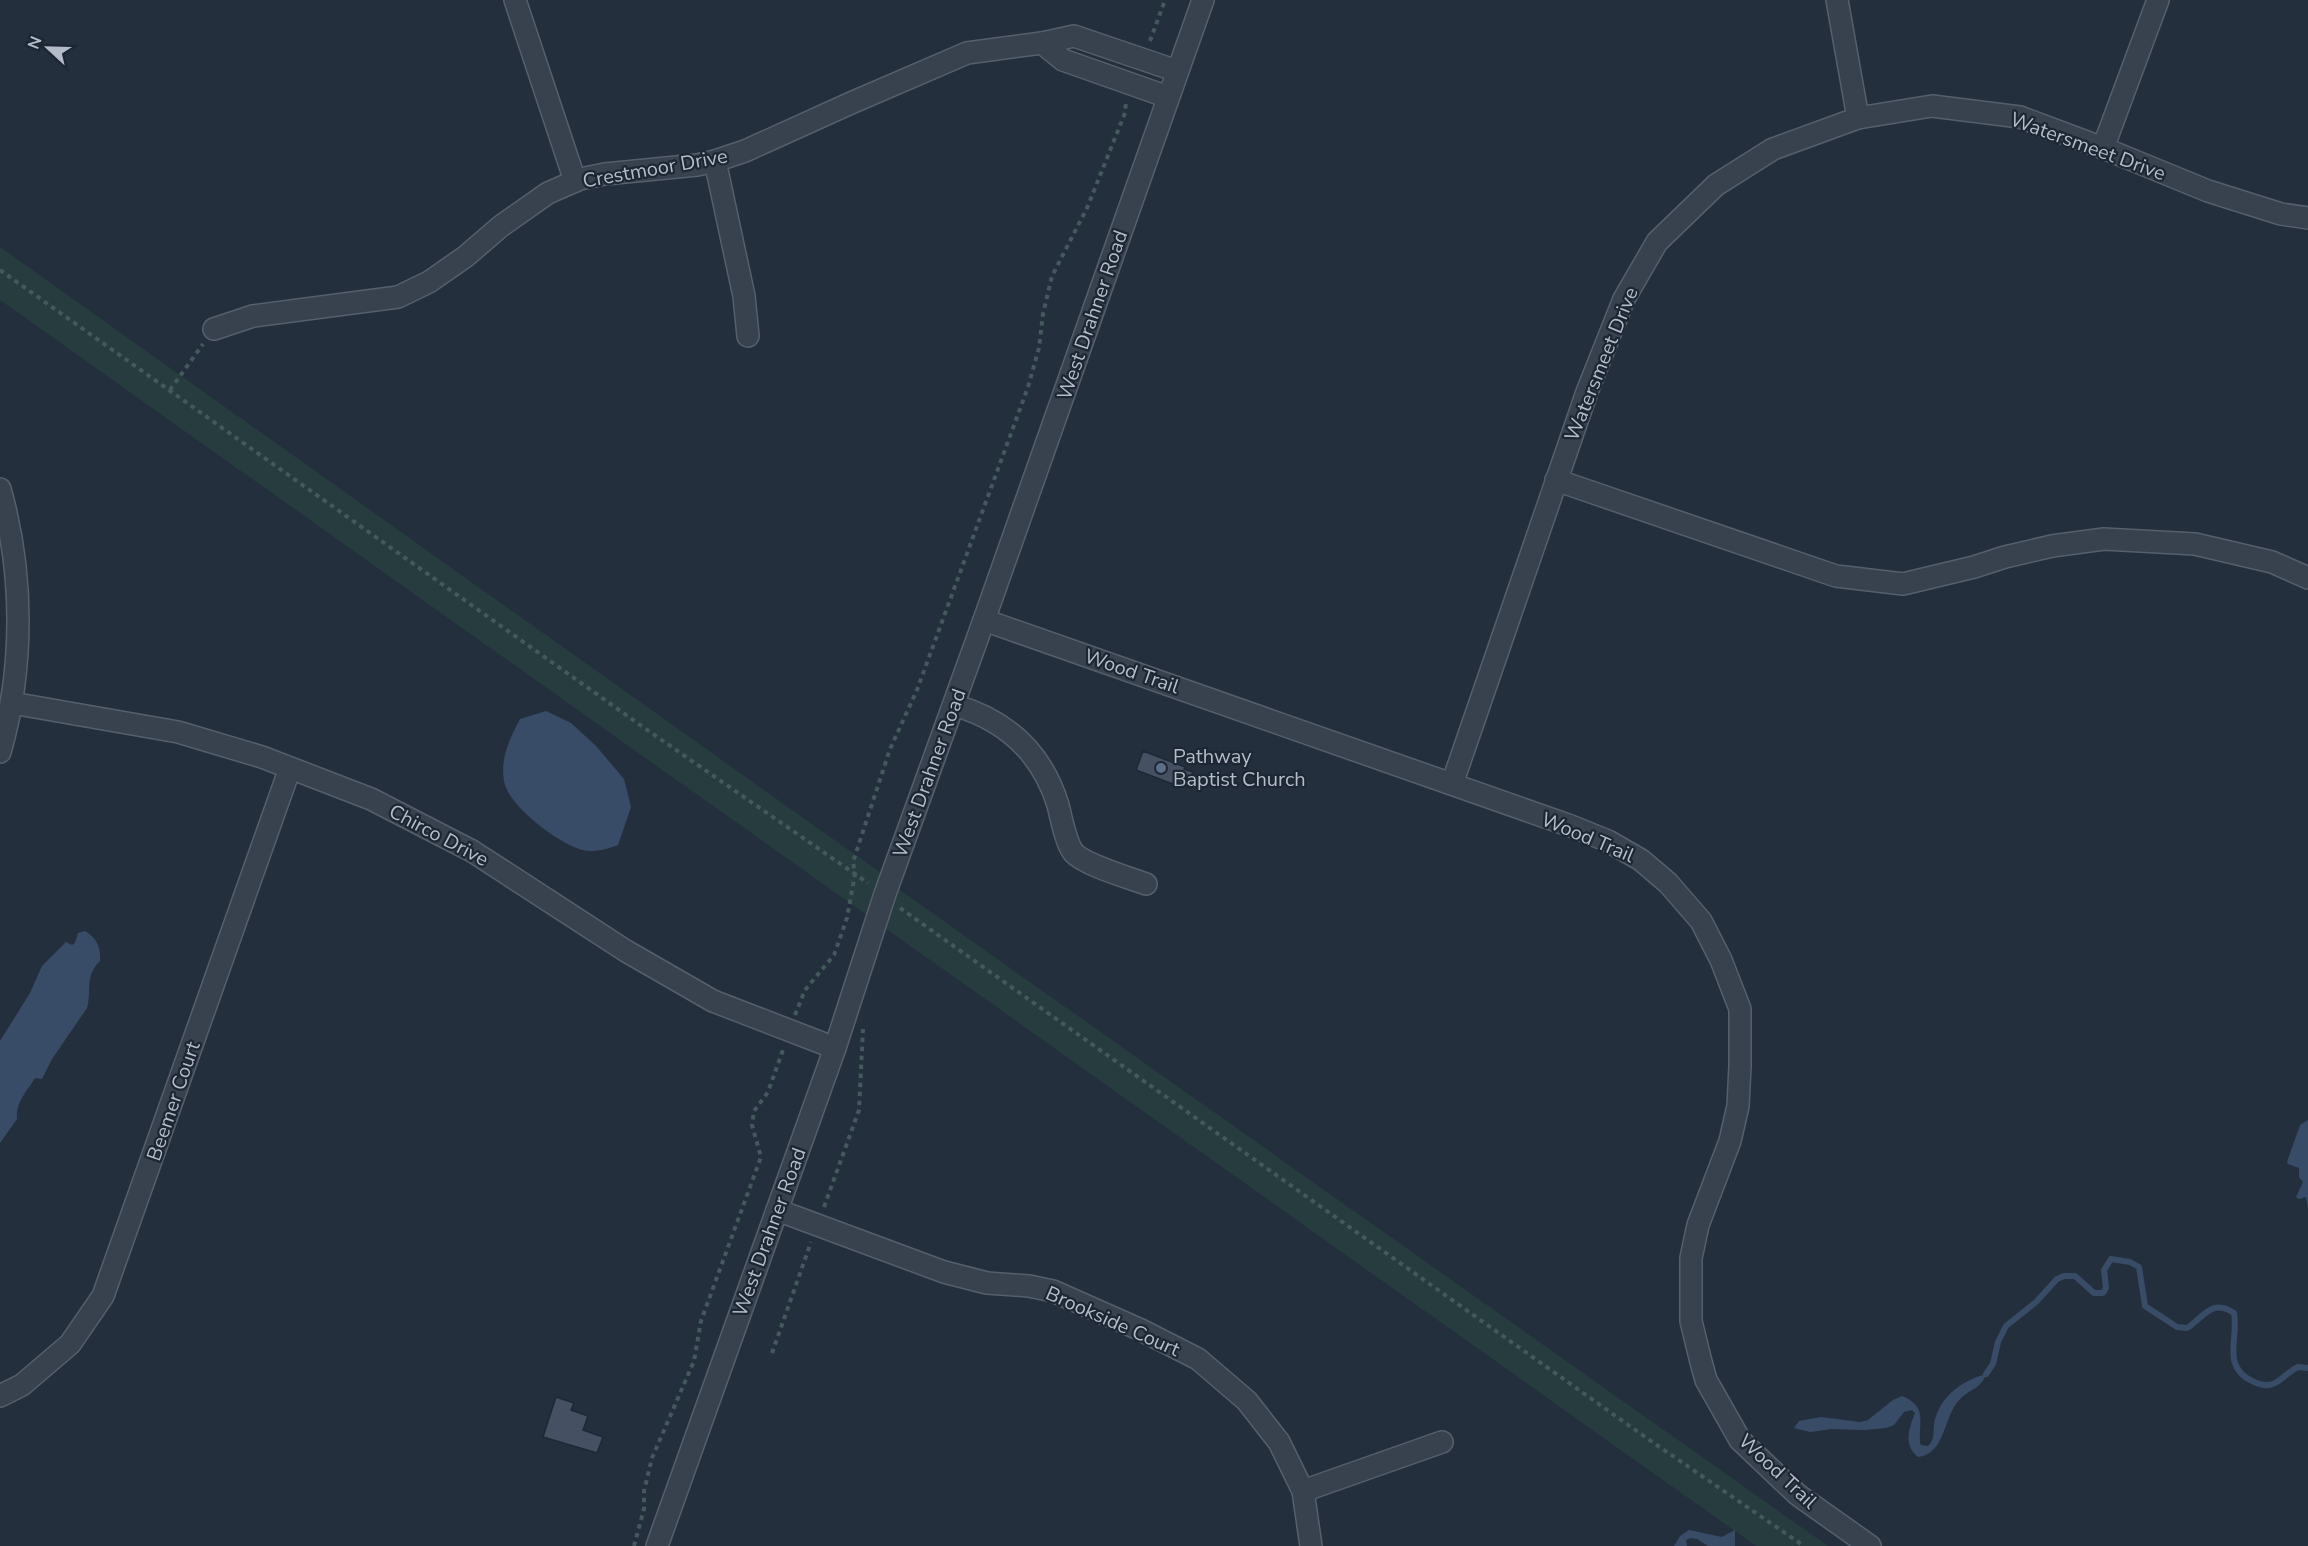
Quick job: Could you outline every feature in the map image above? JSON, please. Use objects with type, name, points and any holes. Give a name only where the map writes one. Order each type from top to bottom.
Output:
[{"type":"street","points":[[515,0],[575,181]]},
{"type":"street","name":"West Drahner Road","points":[[657,1546],[835,1048],[885,894],[1203,0]]},
{"type":"street","points":[[1837,0],[1858,118]]},
{"type":"street","points":[[2103,148],[2158,0]]},
{"type":"street","name":"Crestmoor Drive","points":[[214,329],[253,316],[398,297],[429,282],[548,193],[575,181],[605,174],[698,165],[715,161],[745,151],[967,53],[1042,43],[1074,36],[1177,72]]},
{"type":"street","points":[[1042,43],[1063,60],[1168,97]]},
{"type":"street","name":"Watersmeet Drive","points":[[1452,784],[1587,392],[1624,299],[1657,242],[1716,185],[1773,149],[1858,118],[1932,106],[2020,117],[2208,191],[2281,214],[2308,218]]},
{"type":"street","points":[[715,161],[744,296],[748,336]]},
{"type":"street","points":[[1556,480],[1836,576],[1903,585],[2017,554],[2052,546],[2104,539],[2195,544],[2272,562],[2308,578]]},
{"type":"street","points":[[0,489],[16,584],[17,661],[12,702],[0,752]]},
{"type":"street","name":"Wood Trail","points":[[984,620],[1608,841],[1641,860],[1668,883],[1701,921],[1721,960],[1740,1009],[1738,1106],[1730,1141],[1698,1225],[1691,1258],[1691,1321],[1706,1380],[1740,1440],[1798,1495],[1870,1546]]},
{"type":"street","name":"Chirco Drive","points":[[12,702],[178,732],[290,768],[371,799],[472,851],[626,951],[713,1001],[835,1048]]},
{"type":"street","points":[[954,705],[976,711],[1014,734],[1041,765],[1053,791],[1074,853],[1090,863],[1146,884]]},
{"type":"street","name":"Beemer Court","points":[[0,1396],[22,1386],[70,1344],[103,1296],[290,768]]},
{"type":"street","name":"Brookside Court","points":[[777,1210],[944,1272],[987,1283],[1029,1286],[1053,1291],[1141,1330],[1198,1359],[1247,1401],[1279,1442],[1304,1491],[1311,1546]]},
{"type":"street","points":[[1304,1491],[1442,1442]]},
{"type":"path","points":[[1143,60],[1165,0]]},
{"type":"path","points":[[633,1546],[644,1509],[644,1491],[652,1458],[693,1360],[701,1321],[761,1157],[752,1125],[754,1111],[768,1092],[805,990],[834,955],[844,927],[855,874],[853,862],[890,749],[917,690],[1028,387],[1039,348],[1043,314],[1052,276],[1087,208],[1125,113],[1127,83]]},
{"type":"path","points":[[170,390],[214,329]]},
{"type":"path","points":[[896,918],[900,908]]},
{"type":"path","points":[[772,1353],[859,1110],[864,1024]]},
{"type":"green space","points":[[0,247],[888,878],[887,881],[1828,1546],[1756,1546],[0,300]]},
{"type":"water","points":[[546,711],[571,723],[596,746],[624,779],[631,807],[618,845],[591,851],[572,846],[548,832],[524,812],[508,791],[504,781],[503,764],[513,733],[520,719]]},
{"type":"water","points":[[85,931],[95,940],[100,956],[100,961],[90,978],[87,1008],[52,1059],[42,1079],[35,1078],[25,1092],[18,1108],[17,1119],[0,1143],[0,1041],[30,993],[42,966],[66,942],[72,945],[78,933]]},
{"type":"water","points":[[2308,1120],[2308,1209],[2306,1197],[2299,1199],[2296,1197],[2303,1182],[2299,1177],[2299,1168],[2287,1162],[2300,1125]]},
{"type":"water","points":[[1986,1374],[1981,1383],[1954,1406],[1934,1449],[1918,1457],[1909,1442],[1909,1430],[1915,1413],[1912,1410],[1904,1412],[1894,1425],[1886,1428],[1832,1429],[1810,1432],[1794,1428],[1799,1421],[1821,1417],[1860,1422],[1868,1420],[1893,1400],[1902,1396],[1915,1404],[1918,1409],[1920,1443],[1928,1446],[1933,1438],[1937,1414],[1946,1398],[1968,1381]]},
{"type":"water","points":[[1689,1530],[1722,1537],[1735,1530],[1735,1546],[1708,1546],[1697,1539],[1690,1538],[1686,1540],[1687,1546],[1674,1546],[1680,1536]]},
{"type":"building","name":"Pathway Baptist Church","points":[[1143,751],[1193,772],[1188,787],[1179,783],[1178,786],[1136,770]]},
{"type":"building","points":[[556,1397],[574,1403],[571,1410],[588,1416],[583,1430],[603,1437],[597,1453],[543,1437]]},
{"type":"waterway","points":[[1986,1374],[1993,1364],[1998,1342],[2006,1326],[2036,1302],[2057,1279],[2064,1276],[2075,1276],[2094,1293],[2103,1293],[2106,1288],[2104,1270],[2111,1259],[2130,1262],[2139,1267],[2145,1306],[2177,1327],[2187,1328],[2214,1308],[2220,1307],[2234,1313],[2234,1359],[2237,1368],[2252,1381],[2269,1385],[2298,1367],[2308,1368]]},
{"type":"place","name":"Pathway Baptist Church","points":[[1161,768]]}]
